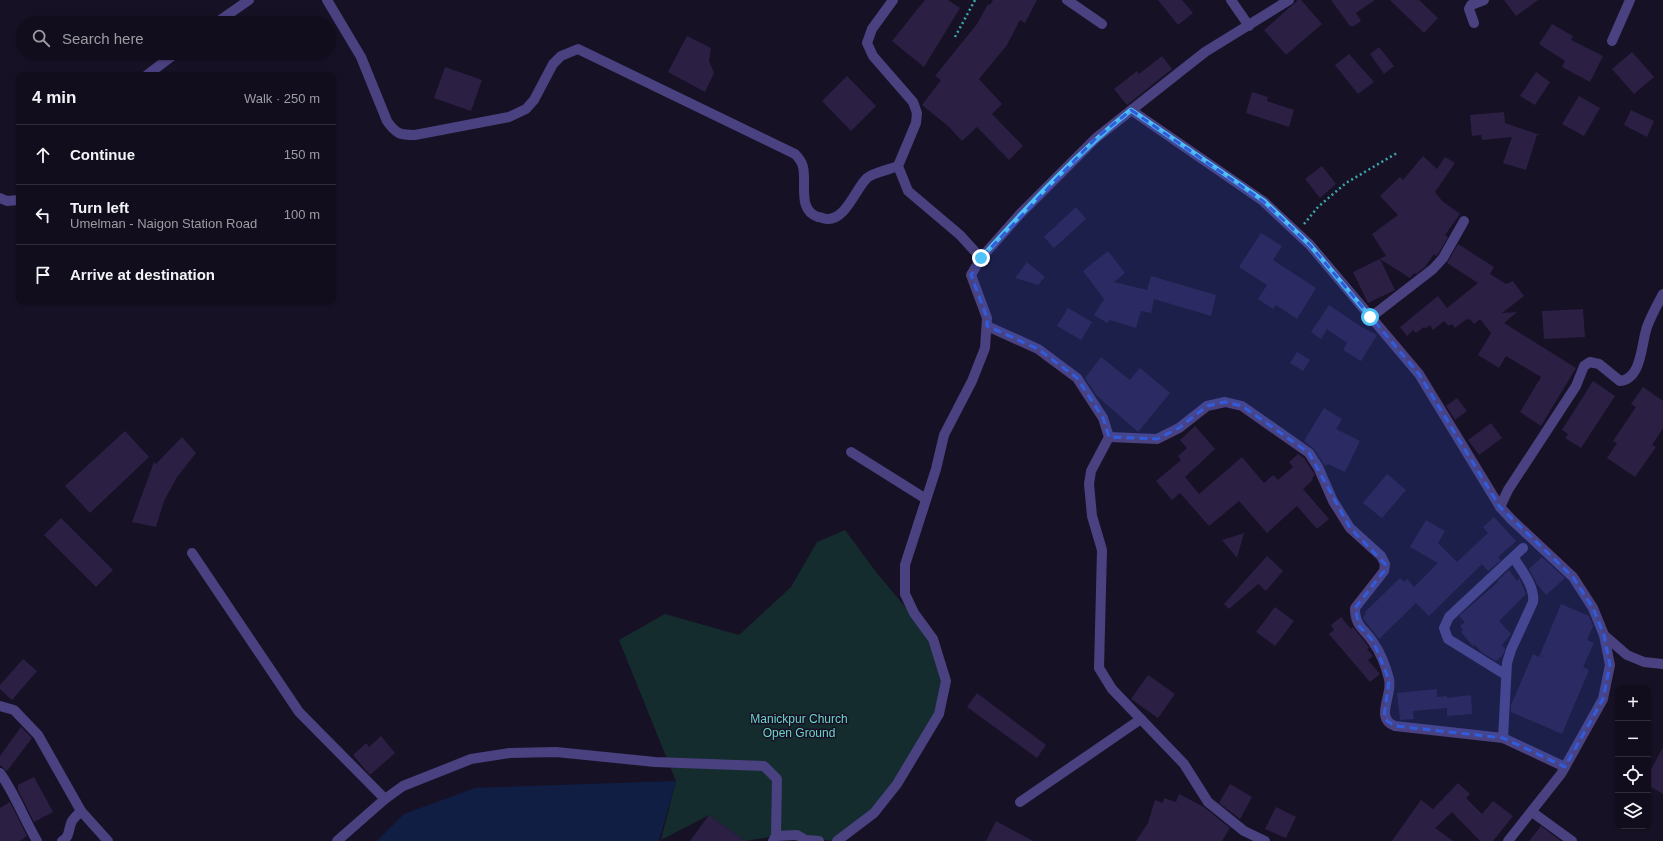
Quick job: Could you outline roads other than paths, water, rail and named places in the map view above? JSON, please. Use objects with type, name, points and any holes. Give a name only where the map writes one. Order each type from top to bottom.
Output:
[{"type":"street","points":[[226,16],[249,0]]},
{"type":"street","points":[[327,0],[361,57],[387,121],[393,129],[400,134],[415,135],[509,117],[526,109],[534,100],[553,64],[561,56],[578,49],[795,154],[804,167],[803,191],[807,207],[813,215],[828,220],[835,217],[846,208],[867,177],[898,166]]},
{"type":"street","points":[[893,0],[872,29],[867,43],[873,56],[913,102],[917,113],[916,123],[898,166],[908,191],[960,235],[981,258]]},
{"type":"street","points":[[1067,0],[1102,24]]},
{"type":"street","points":[[1231,0],[1249,26]]},
{"type":"street","points":[[837,841],[874,813],[897,784],[939,714],[946,681],[933,639],[914,612],[905,594],[905,565],[944,435],[972,381],[985,348],[987,318],[971,275],[981,258],[1020,214],[1096,138],[1205,52],[1290,0]]},
{"type":"street","points":[[1474,23],[1469,9],[1471,5],[1484,0]]},
{"type":"street","points":[[1612,42],[1630,0]]},
{"type":"street","points":[[151,72],[167,60]]},
{"type":"street","points":[[1131,110],[1264,201],[1310,245],[1419,374],[1500,507],[1512,520],[1527,544],[1573,577],[1593,608],[1604,635],[1610,665],[1603,699],[1564,767],[1532,812],[1508,841]]},
{"type":"street","points":[[0,198],[6,201],[16,200]]},
{"type":"street","points":[[1370,317],[1433,269],[1443,258],[1464,221]]},
{"type":"street","points":[[1500,507],[1508,490],[1576,386],[1584,366],[1590,362],[1599,364],[1620,381],[1626,381],[1634,374],[1642,352],[1646,328],[1663,294]]},
{"type":"street","points":[[987,326],[1038,349],[1077,378],[1103,418],[1109,438],[1091,471],[1089,484],[1092,516],[1102,550],[1099,668],[1112,689],[1184,764],[1208,802],[1244,831],[1266,841]]},
{"type":"street","points":[[1109,438],[1156,439],[1179,428],[1207,406],[1225,402],[1242,406],[1309,453],[1318,467],[1333,501],[1350,528],[1380,556],[1385,564],[1384,571],[1355,608],[1359,626],[1373,641],[1389,680],[1390,690],[1384,716],[1386,721],[1395,726],[1503,738],[1564,767]]},
{"type":"street","points":[[852,452],[926,498]]},
{"type":"street","points":[[1506,675],[1448,639],[1444,628],[1449,617],[1514,558],[1527,544]]},
{"type":"street","points":[[192,553],[299,712],[385,799]]},
{"type":"street","points":[[1503,738],[1507,663],[1511,650],[1533,602],[1534,596],[1514,558]]},
{"type":"street","points":[[1604,635],[1628,655],[1644,662],[1663,664]]},
{"type":"street","points":[[0,706],[14,710],[38,735],[81,811],[105,840]]},
{"type":"street","points":[[1020,802],[1141,719]]},
{"type":"street","points":[[337,841],[385,799],[403,786],[471,759],[510,753],[556,752],[655,762],[764,766],[776,779],[774,839],[797,835],[807,840],[819,841]]},
{"type":"street","points":[[0,773],[37,841]]},
{"type":"street","points":[[62,841],[70,831],[71,822],[81,811]]},
{"type":"street","points":[[1532,812],[1572,841]]},
{"type":"water","points":[[676,781],[659,841],[377,841],[404,814],[475,788]]},
{"type":"park label","name":"Manickpur Church Open Ground","points":[[799,726]]}]
